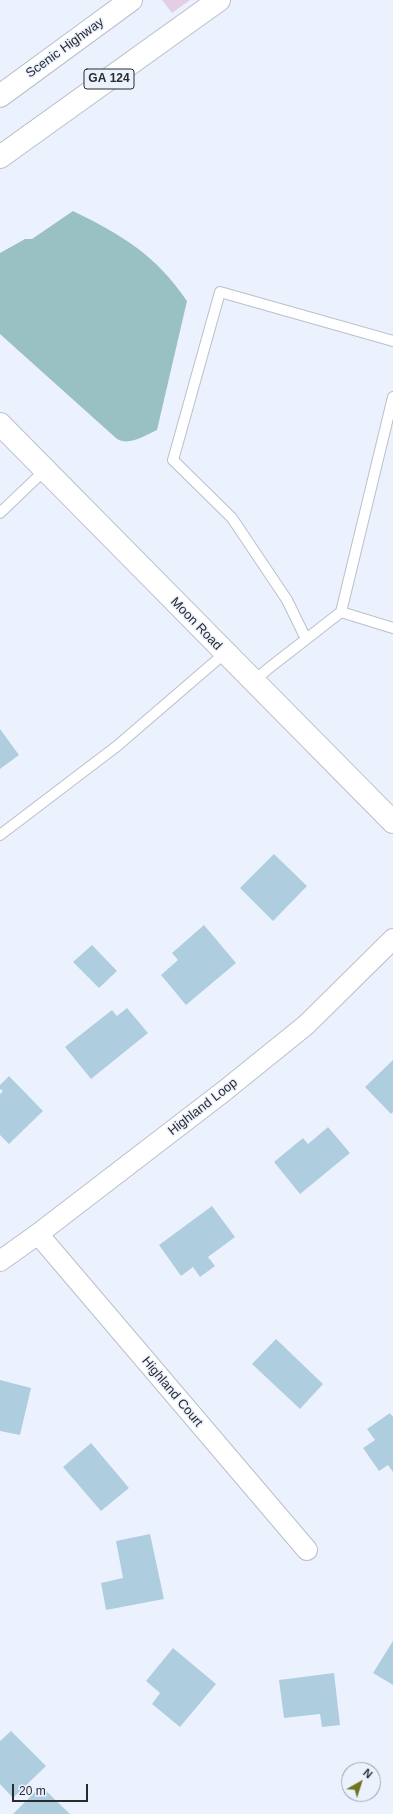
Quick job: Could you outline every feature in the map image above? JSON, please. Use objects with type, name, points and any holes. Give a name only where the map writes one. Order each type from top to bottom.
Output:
[{"type":"main road","name":"Scenic Highway","points":[[0,96],[131,0]]},
{"type":"main road","name":"GA 124","points":[[0,157],[219,0]]},
{"type":"main road","name":"Moon Road","points":[[0,424],[253,682],[393,822]]},
{"type":"street","name":"Highland Loop","points":[[0,1261],[38,1234],[223,1092],[306,1025],[393,939]]},
{"type":"street","name":"Highland Court","points":[[38,1234],[307,1550]]},
{"type":"lane","points":[[306,639],[287,600],[232,518],[173,460],[220,292],[393,341]]},
{"type":"lane","points":[[253,682],[341,612],[393,397]]},
{"type":"lane","points":[[0,513],[45,470]]},
{"type":"lane","points":[[341,612],[393,628]]},
{"type":"lane","points":[[0,835],[117,746],[225,653]]},
{"type":"shaded area","points":[[162,0],[190,0],[172,13]]},
{"type":"shaded area","points":[[73,211],[107,229],[137,248],[163,271],[187,301],[157,430],[132,441],[122,441],[117,439],[0,334],[0,253],[25,239],[32,239]]},
{"type":"building","points":[[0,729],[19,755],[0,769]]},
{"type":"building","points":[[274,854],[307,886],[273,921],[240,888]]},
{"type":"building","points":[[204,925],[236,963],[186,1005],[161,975],[178,960],[172,953]]},
{"type":"building","points":[[92,945],[117,971],[99,988],[73,962]]},
{"type":"building","points":[[127,1008],[148,1033],[91,1079],[65,1047],[112,1010],[117,1016]]},
{"type":"building","points":[[393,1060],[393,1112],[391,1114],[365,1087]]},
{"type":"building","points":[[9,1076],[43,1111],[9,1144],[0,1135],[0,1094],[3,1091],[0,1089],[0,1085]]},
{"type":"building","points":[[328,1127],[350,1153],[300,1194],[274,1162],[303,1138],[308,1144]]},
{"type":"building","points":[[212,1206],[235,1237],[208,1257],[215,1266],[200,1277],[193,1267],[181,1276],[159,1245]]},
{"type":"building","points":[[276,1339],[323,1384],[300,1409],[252,1364]]},
{"type":"building","points":[[0,1380],[31,1388],[20,1435],[0,1431]]},
{"type":"building","points":[[390,1413],[393,1417],[393,1472],[388,1465],[379,1471],[363,1448],[375,1440],[367,1429]]},
{"type":"building","points":[[91,1443],[129,1488],[101,1511],[63,1467]]},
{"type":"building","points":[[150,1534],[164,1599],[106,1610],[101,1583],[123,1578],[116,1541]]},
{"type":"building","points":[[393,1641],[393,1685],[373,1673]]},
{"type":"building","points":[[173,1648],[216,1684],[180,1727],[152,1704],[160,1693],[146,1681]]},
{"type":"building","points":[[334,1673],[340,1725],[322,1727],[320,1714],[284,1718],[279,1680]]},
{"type":"building","points":[[11,1731],[46,1766],[13,1798],[0,1784],[0,1741]]},
{"type":"building","points":[[41,1786],[70,1814],[13,1814]]}]
